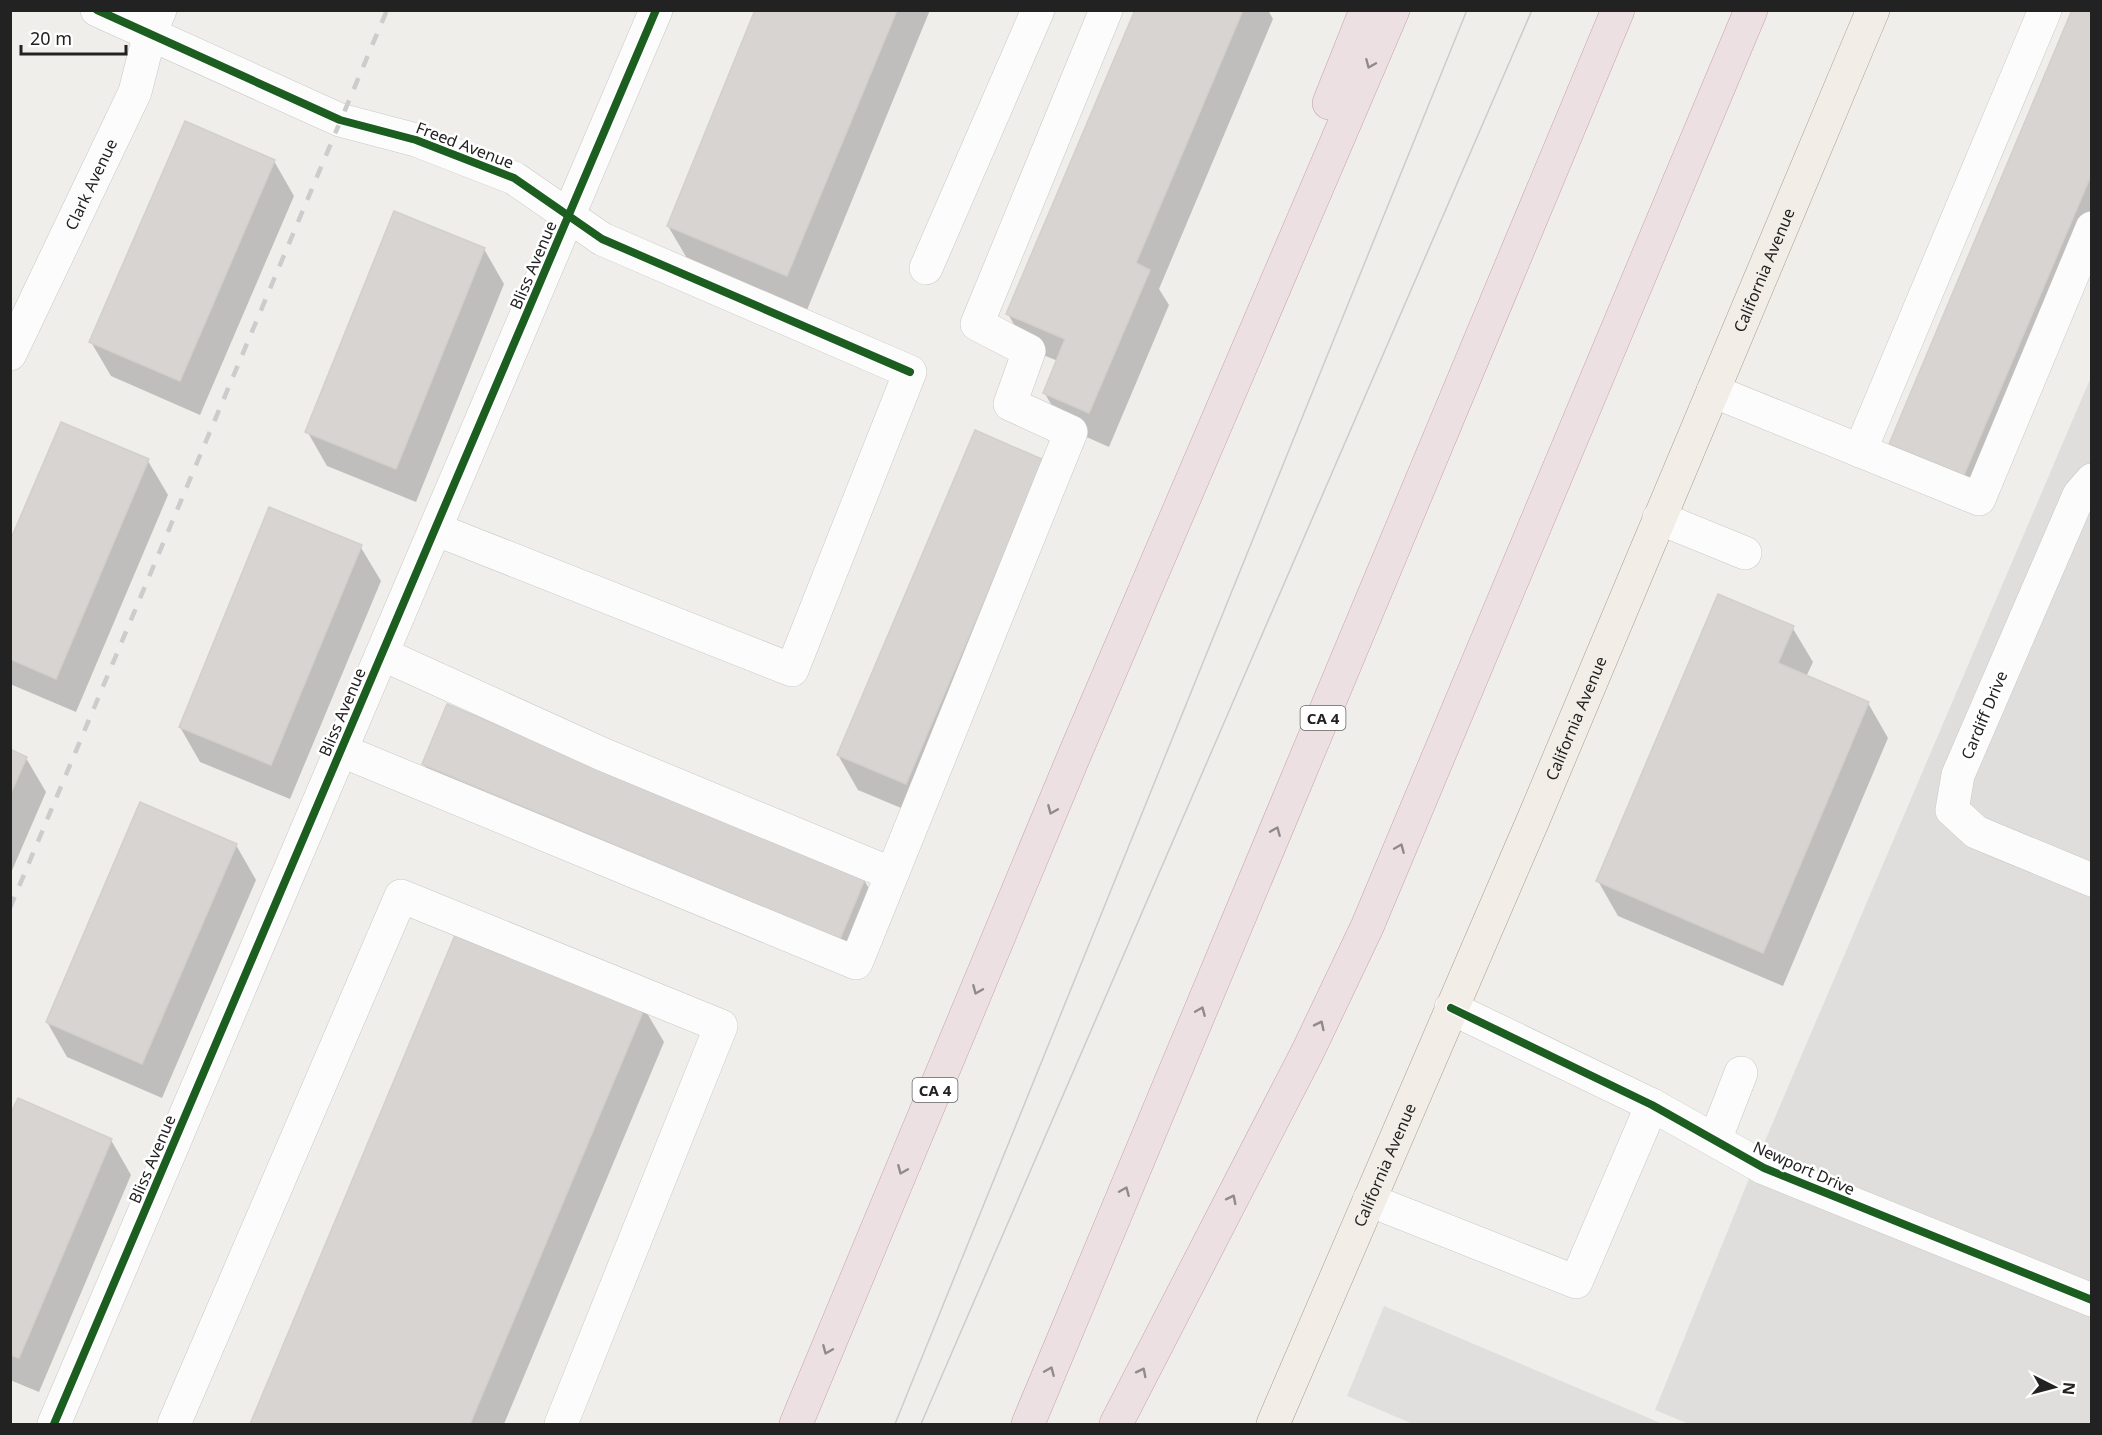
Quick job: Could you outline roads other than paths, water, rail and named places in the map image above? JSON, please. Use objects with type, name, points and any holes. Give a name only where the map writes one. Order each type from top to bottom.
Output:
[{"type":"highway","points":[[1074,756],[1366,10]]},
{"type":"highway","name":"CA 4","points":[[796,1425],[1074,756],[1393,10]]},
{"type":"highway","name":"CA 4","points":[[1028,1425],[1618,10]]},
{"type":"highway","points":[[1116,1425],[1297,1072],[1367,927],[1750,10]]},
{"type":"main road","name":"California Avenue","points":[[1273,1425],[1873,10]]},
{"type":"street","name":"Freed Avenue","points":[[97,10],[155,22],[340,120],[416,140],[514,178],[602,239],[910,372],[792,670],[435,529]]},
{"type":"street","name":"Bliss Avenue","points":[[54,1425],[656,10]]},
{"type":"street","points":[[926,268],[1038,10]]},
{"type":"street","points":[[340,750],[856,963],[1071,432],[1010,404],[1029,351],[977,324],[1106,10]]},
{"type":"street","points":[[1860,451],[2045,10]]},
{"type":"street","name":"Clark Avenue","points":[[10,354],[135,93],[155,22]]},
{"type":"street","points":[[1713,391],[1979,499],[2091,228]]},
{"type":"street","name":"Cardiff Drive","points":[[2091,480],[2079,495],[1958,775],[1952,810],[1976,832],[2091,880]]},
{"type":"street","points":[[1659,518],[1745,553]]},
{"type":"street","points":[[382,654],[602,754],[892,874]]},
{"type":"street","points":[[174,1425],[401,896],[721,1026],[561,1425]]},
{"type":"street","name":"Newport Drive","points":[[1451,1008],[1652,1104],[1764,1168],[2091,1300]]},
{"type":"street","points":[[1715,1140],[1741,1073]]},
{"type":"street","points":[[1369,1200],[1575,1282],[1652,1104]]},
{"type":"tram line","points":[[895,1424],[1467,10]]},
{"type":"tram line","points":[[921,1424],[1532,10]]},
{"type":"railway","points":[[10,908],[387,10]]}]
